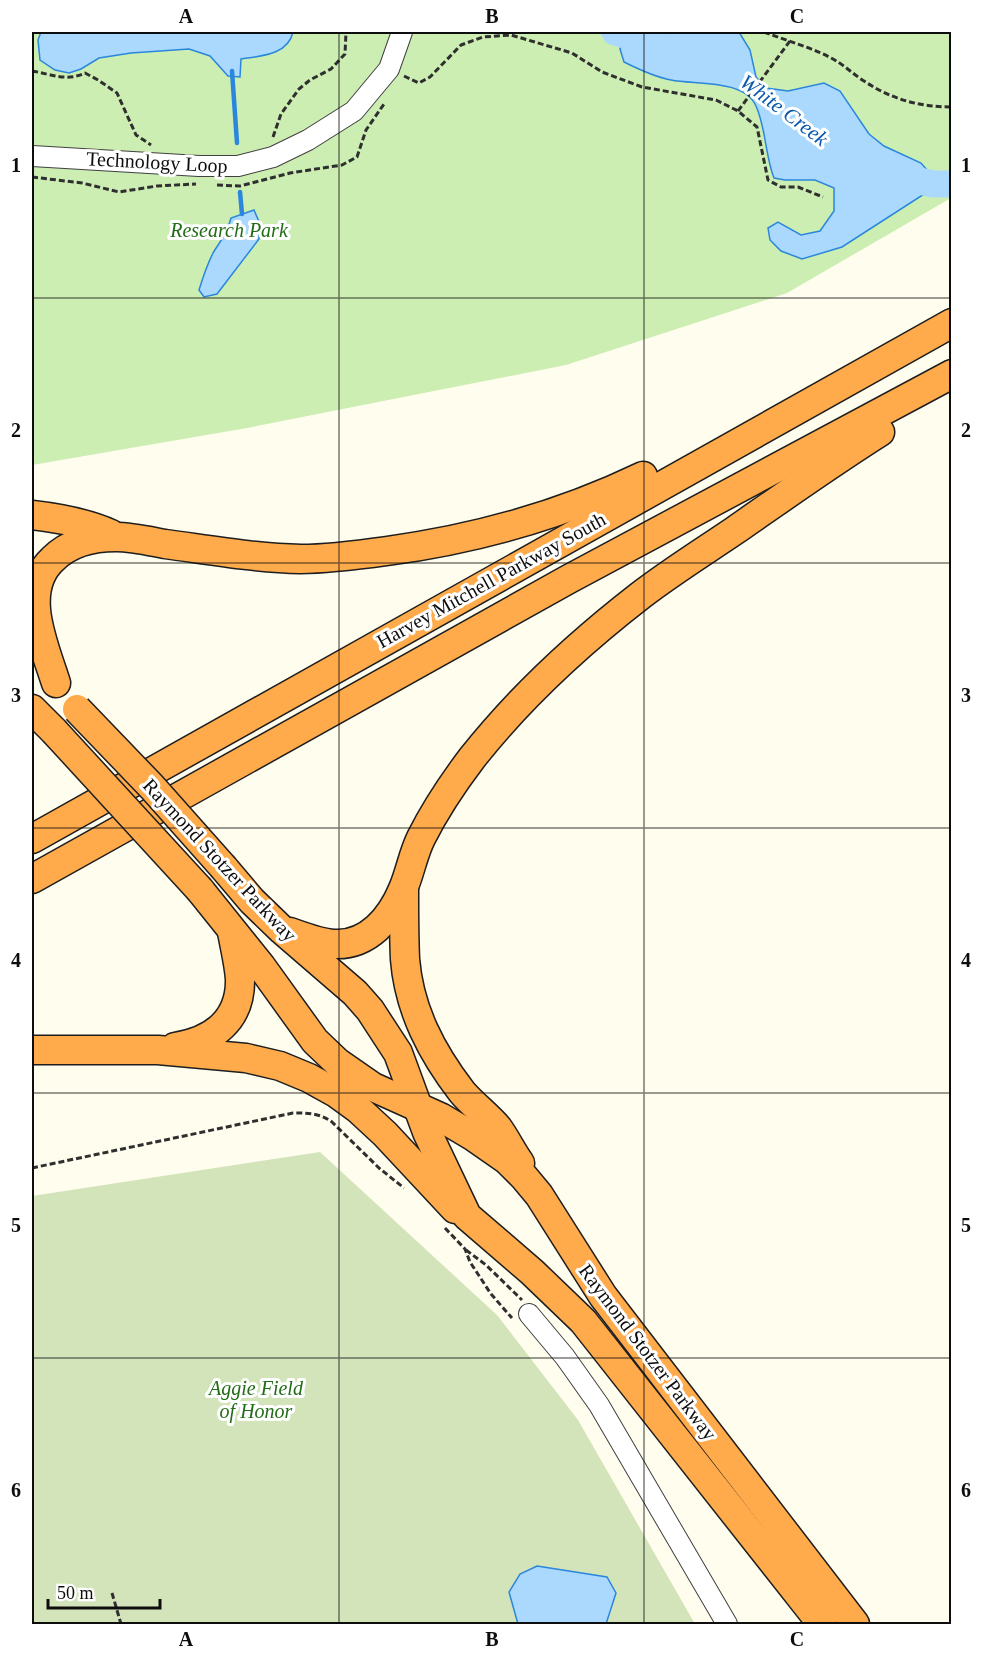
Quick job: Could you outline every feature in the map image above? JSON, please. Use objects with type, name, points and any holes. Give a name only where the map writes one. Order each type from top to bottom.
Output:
[{"type":"highway","name":"Harvey Mitchell Parkway South","points":[[32,839],[951,322]]},
{"type":"highway","points":[[32,515],[87,525],[116,537],[251,556],[302,559],[407,549],[482,534],[563,510],[628,483],[864,370]]},
{"type":"highway","name":"Harvey Mitchell Parkway South","points":[[32,879],[559,584],[951,374]]},
{"type":"highway","points":[[282,930],[320,942],[335,944],[351,942],[367,936],[381,926],[388,918],[404,888],[420,839],[463,770],[494,730],[534,687],[584,641],[642,594],[848,452],[951,386]]},
{"type":"highway","points":[[56,683],[36,612],[36,598],[43,571],[52,559],[82,541],[116,537]]},
{"type":"highway","name":"Raymond Stotzer Parkway","points":[[32,648],[77,709],[152,787],[252,901],[355,993],[370,1011],[398,1053],[427,1132],[455,1222],[532,1272],[583,1321],[822,1624]]},
{"type":"highway","name":"Raymond Stotzer Parkway","points":[[32,709],[200,890],[309,1033],[337,1062],[373,1087],[418,1107],[474,1137],[507,1160],[539,1195],[603,1296],[855,1624]]},
{"type":"highway","points":[[404,888],[405,960],[419,1022],[428,1042],[463,1093],[498,1129],[539,1195]]},
{"type":"highway","points":[[158,1050],[202,1041],[214,1034],[232,1012],[240,981],[231,928]]},
{"type":"highway","points":[[32,1050],[158,1050],[264,1061],[309,1078],[358,1109],[385,1134],[452,1208],[455,1222]]},
{"type":"highway","points":[[635,1387],[644,1413],[714,1505],[797,1624]]},
{"type":"street","name":"Technology Loop","points":[[32,156],[199,166],[238,166],[273,157],[308,140],[354,111],[389,69],[402,32]]},
{"type":"street","points":[[523,1319],[565,1357],[599,1405],[727,1624]]},
{"type":"path","points":[[269,141],[274,136],[280,114],[299,89],[310,80],[331,69],[345,54],[346,32]]},
{"type":"path","points":[[764,32],[834,59],[865,82],[904,102],[951,107]]},
{"type":"path","points":[[404,76],[419,83],[430,77],[461,45],[483,37],[511,35],[572,53],[602,72],[642,87],[716,100],[738,111],[757,127],[768,180],[781,187],[798,187],[822,197]]},
{"type":"path","points":[[738,111],[790,41]]},
{"type":"path","points":[[32,71],[59,78],[75,78],[85,73],[98,80],[117,93],[135,135],[154,147]]},
{"type":"path","points":[[32,1168],[293,1113],[304,1113],[325,1117],[332,1122],[379,1168],[408,1191]]},
{"type":"path","points":[[455,1222],[470,1262],[491,1294],[523,1319]]},
{"type":"path","points":[[465,1249],[486,1265],[520,1298],[523,1319]]},
{"type":"path","points":[[112,1593],[121,1624]]},
{"type":"green space","name":"Research Park","points":[[32,32],[951,32],[951,198],[787,293],[566,365],[247,428],[32,465]]},
{"type":"green space","name":"Aggie Field of Honor","points":[[320,1152],[497,1315],[578,1420],[695,1624],[32,1624],[32,1196]]},
{"type":"water","points":[[41,32],[293,32],[286,46],[280,50],[241,59],[240,77],[228,76],[210,56],[189,49],[99,58],[69,73],[55,70],[40,60],[38,40]]},
{"type":"water","points":[[633,32],[739,32],[750,50],[756,77],[766,88],[788,91],[824,83],[840,91],[869,134],[884,146],[921,163],[934,178],[932,189],[842,247],[802,259],[781,251],[770,240],[768,228],[778,222],[801,235],[820,231],[834,211],[834,188],[815,180],[774,178],[756,106],[750,97],[741,91],[718,85],[665,79],[624,62],[620,49],[625,36]]},
{"type":"water","points":[[254,210],[260,224],[259,239],[217,294],[204,297],[199,290],[213,253],[231,218]]},
{"type":"water","points":[[537,1566],[607,1577],[616,1593],[606,1624],[518,1624],[509,1592],[520,1574]]},
{"type":"waterway","name":"White Creek","points":[[615,32],[660,45]]},
{"type":"waterway","points":[[232,71],[237,143]]},
{"type":"waterway","name":"White Creek","points":[[897,176],[933,184],[952,184]]},
{"type":"waterway","points":[[240,192],[242,214]]}]
